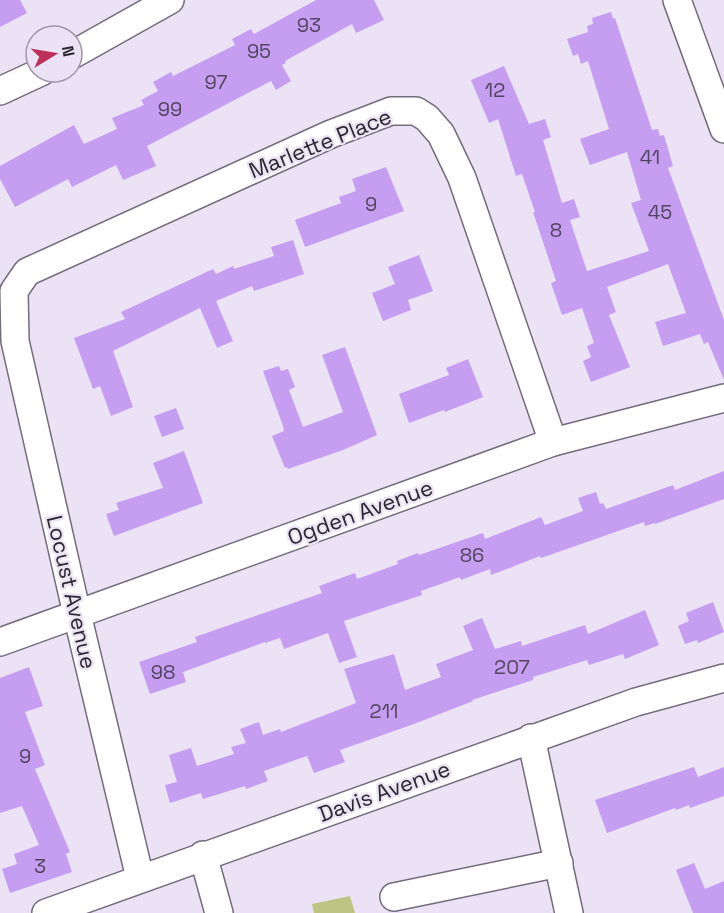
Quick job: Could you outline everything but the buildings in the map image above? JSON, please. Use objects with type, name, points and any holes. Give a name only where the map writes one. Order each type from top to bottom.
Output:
[{"type":"street","points":[[84,48],[170,0]]},
{"type":"street","points":[[677,0],[717,87],[724,129]]},
{"type":"street","points":[[0,91],[24,80]]},
{"type":"street","name":"Marlette Place","points":[[14,305],[14,291],[27,272],[331,134],[391,111],[416,111],[428,118],[441,134],[462,177],[553,442]]},
{"type":"street","name":"Locust Avenue","points":[[14,305],[15,341],[140,878]]},
{"type":"street","name":"Ogden Avenue","points":[[0,642],[553,442],[724,398]]},
{"type":"street","name":"Davis Avenue","points":[[46,913],[531,738],[636,702],[724,678]]},
{"type":"street","points":[[531,738],[569,913]]},
{"type":"street","points":[[204,855],[219,913]]},
{"type":"street","points":[[394,897],[559,863]]},
{"type":"green space","points":[[350,896],[355,913],[314,913],[312,904]]}]
